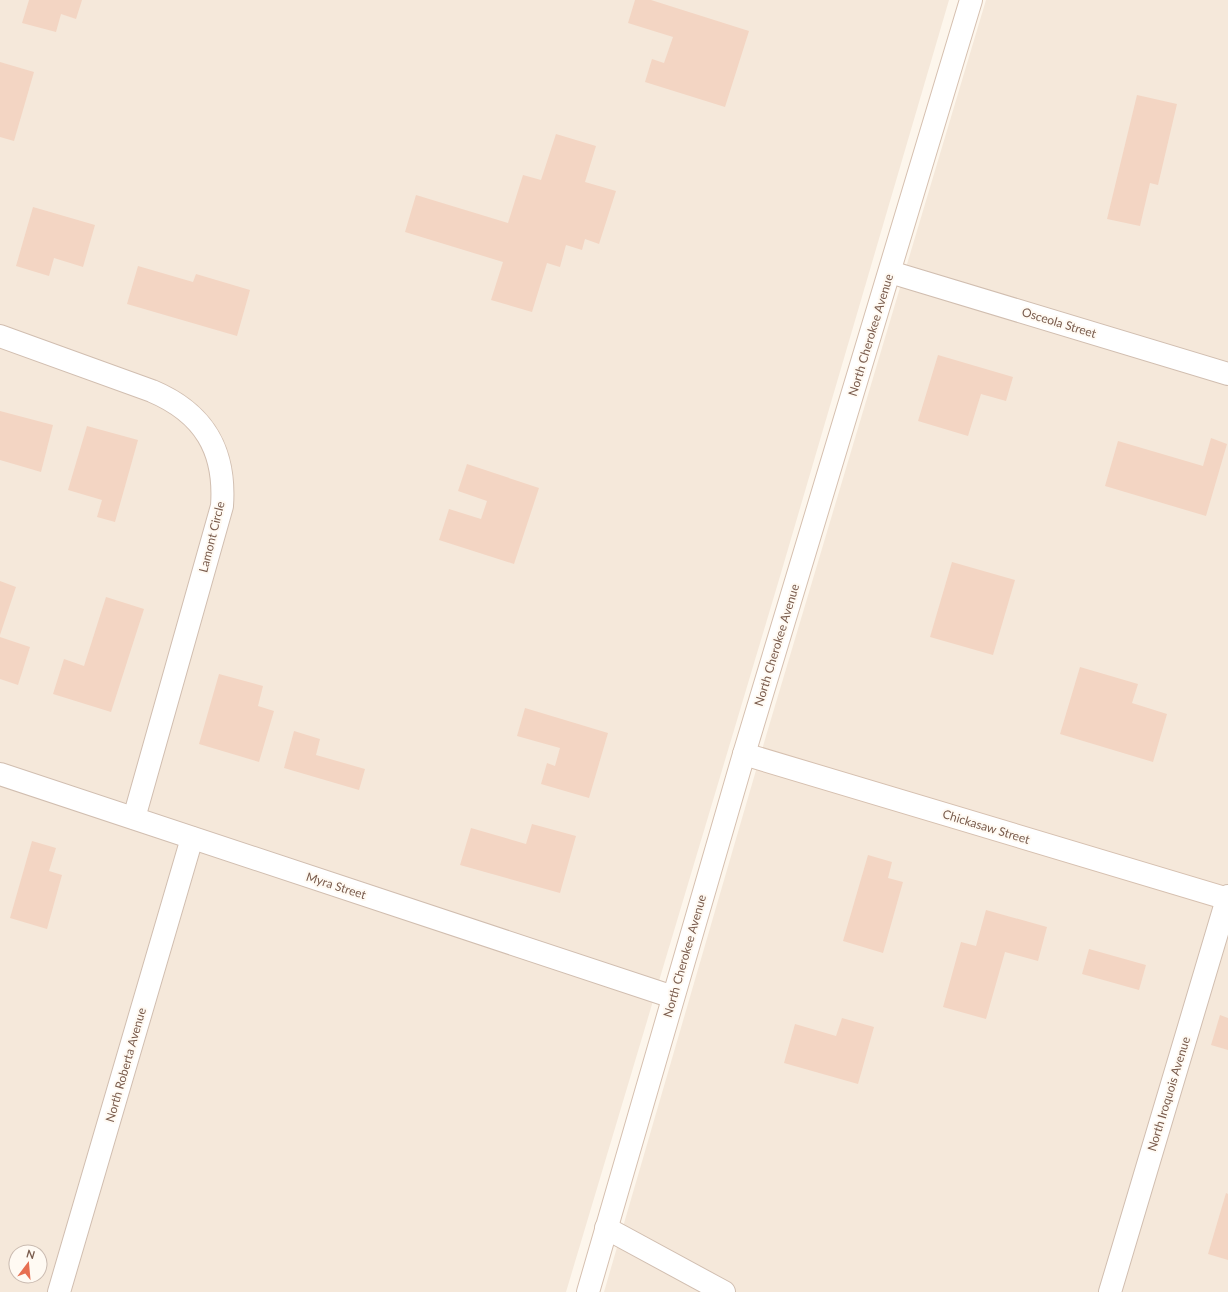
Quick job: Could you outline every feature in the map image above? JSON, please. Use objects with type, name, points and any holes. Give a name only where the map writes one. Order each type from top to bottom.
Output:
[{"type":"street","name":"North Cherokee Avenue","points":[[588,1292],[744,754],[971,0]]},
{"type":"street","name":"Osceola Street","points":[[890,272],[1228,374]]},
{"type":"street","name":"Lamont Circle","points":[[0,336],[152,390],[167,397],[180,405],[203,428],[218,456],[223,490],[222,506],[134,818]]},
{"type":"street","name":"Chickasaw Street","points":[[744,754],[1228,898]]},
{"type":"street","name":"Myra Street","points":[[0,774],[673,997]]},
{"type":"street","name":"North Roberta Avenue","points":[[59,1292],[192,838]]},
{"type":"street","name":"North Iroquois Avenue","points":[[1110,1292],[1228,898]]},
{"type":"street","points":[[606,1228],[724,1292]]},
{"type":"shaded area","points":[[0,0],[949,0],[781,573],[566,1292],[0,1292]]},
{"type":"shaded area","points":[[986,0],[1228,0],[1228,1292],[604,1292],[766,736]]},
{"type":"building","points":[[29,0],[82,0],[76,19],[61,14],[56,32],[22,23]]},
{"type":"building","points":[[635,0],[651,0],[749,31],[725,107],[645,82],[652,59],[664,63],[673,37],[628,23]]},
{"type":"building","points":[[0,62],[34,72],[14,141],[0,137]]},
{"type":"building","points":[[1137,95],[1177,104],[1158,185],[1150,183],[1140,226],[1107,219]]},
{"type":"building","points":[[556,134],[596,146],[585,182],[616,191],[599,244],[585,239],[582,250],[566,245],[560,267],[547,263],[532,312],[491,300],[503,262],[405,232],[416,195],[508,223],[523,175],[541,180]]},
{"type":"building","points":[[33,207],[95,225],[83,267],[54,258],[49,276],[16,266]]},
{"type":"building","points":[[138,266],[193,282],[196,274],[250,290],[237,336],[127,304]]},
{"type":"building","points":[[938,355],[1013,377],[1006,401],[981,394],[968,436],[918,421]]},
{"type":"building","points":[[0,411],[53,425],[41,472],[0,460]]},
{"type":"building","points":[[87,426],[138,440],[115,522],[97,517],[102,500],[68,490]]},
{"type":"building","points":[[1211,438],[1227,444],[1206,516],[1105,486],[1118,441],[1203,466]]},
{"type":"building","points":[[467,464],[539,488],[514,564],[439,540],[449,509],[481,519],[487,501],[458,491]]},
{"type":"building","points":[[952,562],[1015,580],[993,655],[930,637]]},
{"type":"building","points":[[0,581],[16,587],[0,635]]},
{"type":"building","points":[[106,597],[144,609],[111,712],[53,694],[64,659],[84,666]]},
{"type":"building","points":[[0,637],[30,647],[18,685],[0,679]]},
{"type":"building","points":[[1080,667],[1138,684],[1132,703],[1167,714],[1153,762],[1060,734]]},
{"type":"building","points":[[219,674],[263,686],[258,706],[274,711],[259,762],[199,744]]},
{"type":"building","points":[[525,708],[608,733],[589,798],[541,784],[547,763],[555,766],[560,748],[517,736]]},
{"type":"building","points":[[294,731],[320,739],[316,755],[365,769],[359,790],[284,768]]},
{"type":"building","points":[[532,824],[576,836],[560,893],[460,865],[471,828],[526,844]]},
{"type":"building","points":[[32,841],[56,848],[49,871],[62,875],[47,929],[10,918]]},
{"type":"building","points":[[868,855],[892,862],[888,878],[903,882],[883,953],[843,941]]},
{"type":"building","points":[[986,910],[1047,927],[1038,961],[1005,952],[986,1019],[943,1007],[961,942],[976,946]]},
{"type":"building","points":[[1089,949],[1146,965],[1139,990],[1082,974]]},
{"type":"building","points":[[1220,1015],[1228,1018],[1228,1050],[1211,1045]]},
{"type":"building","points":[[842,1018],[874,1027],[858,1084],[784,1063],[795,1024],[836,1036]]},
{"type":"building","points":[[1226,1193],[1228,1194],[1228,1260],[1208,1254]]}]
